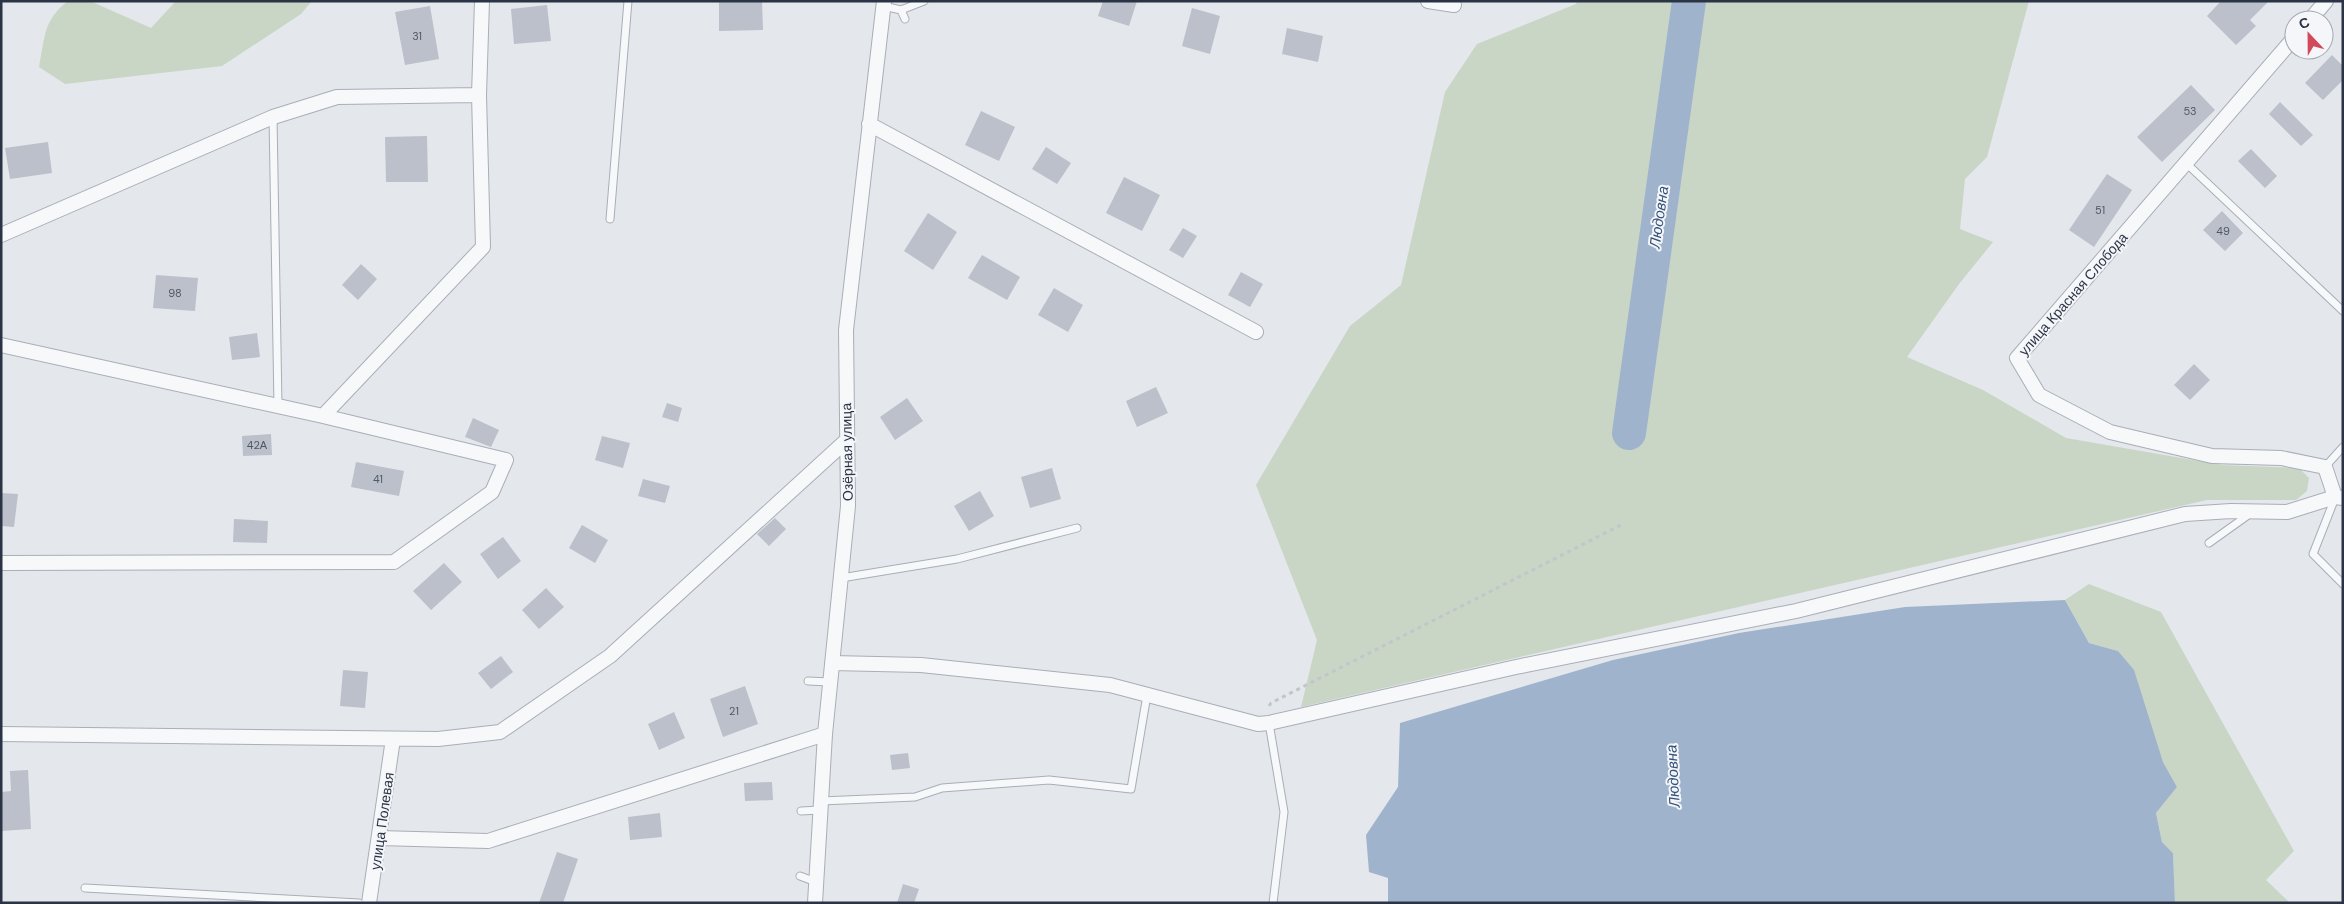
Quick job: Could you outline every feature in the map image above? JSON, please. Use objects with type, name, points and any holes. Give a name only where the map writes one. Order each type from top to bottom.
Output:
[{"type":"street","points":[[323,416],[483,247],[479,95],[482,1]]},
{"type":"street","points":[[1428,1],[1456,3]]},
{"type":"street","name":"Озёрная улица","points":[[815,903],[825,734],[848,506],[846,330],[883,4]]},
{"type":"street","name":"улица Красная Слобода","points":[[2284,50],[2017,358],[2039,395],[2110,432],[2212,456],[2281,458],[2326,467]]},
{"type":"street","points":[[1,234],[273,117],[337,97],[479,95]]},
{"type":"street","points":[[869,124],[1256,332]]},
{"type":"street","points":[[1,345],[323,416],[506,460],[492,492],[394,562],[1,563]]},
{"type":"street","points":[[1,734],[438,739],[500,732],[610,656],[847,440]]},
{"type":"street","points":[[832,663],[921,665],[1110,685],[1263,723],[1516,667],[1796,611],[2185,514],[2253,511],[2287,512],[2339,497],[2326,467]]},
{"type":"street","points":[[379,838],[488,841],[825,734]]},
{"type":"street","name":"улица Полевая","points":[[369,903],[393,739]]},
{"type":"lane","points":[[610,219],[628,1]]},
{"type":"lane","points":[[883,4],[901,10],[924,1]]},
{"type":"lane","points":[[901,10],[906,19]]},
{"type":"lane","points":[[273,117],[278,406]]},
{"type":"lane","points":[[2186,163],[2343,310]]},
{"type":"lane","points":[[2326,467],[2343,446]]},
{"type":"lane","points":[[2339,497],[2313,554],[2343,584]]},
{"type":"lane","points":[[2208,543],[2253,511]]},
{"type":"lane","points":[[841,578],[957,558],[1077,528]]},
{"type":"lane","points":[[808,681],[830,682]]},
{"type":"lane","points":[[801,811],[821,806],[915,797],[942,788],[1049,780],[1131,788],[1147,695]]},
{"type":"lane","points":[[1263,723],[1284,812],[1273,903]]},
{"type":"lane","points":[[800,876],[816,882]]},
{"type":"lane","points":[[85,888],[359,903]]},
{"type":"path","points":[[1263,723],[1271,703],[1621,525]]},
{"type":"green space","points":[[68,1],[90,1],[151,28],[176,1],[312,1],[301,14],[222,66],[65,84],[39,67],[44,38],[49,23]]},
{"type":"green space","points":[[1577,1],[2029,1],[1987,157],[1965,179],[1960,229],[1993,242],[1959,284],[1907,357],[1983,390],[2066,438],[2222,465],[2299,468],[2309,478],[2307,491],[2296,500],[2207,500],[1301,707],[1317,640],[1256,485],[1350,326],[1401,285],[1445,92],[1477,44],[1576,4]]},
{"type":"green space","points":[[2089,584],[2161,612],[2294,851],[2266,880],[2290,903],[2175,903],[2173,853],[2162,842],[2156,813],[2177,787],[2163,762],[2118,651],[2089,643],[2065,600]]},
{"type":"water","points":[[2065,600],[2089,643],[2118,651],[2134,670],[2163,762],[2177,787],[2156,813],[2162,842],[2173,853],[2175,903],[1388,903],[1388,878],[1369,872],[1366,835],[1398,787],[1400,723],[1613,660],[1739,633],[1905,607]]},
{"type":"building","points":[[719,1],[762,1],[763,30],[719,31]]},
{"type":"building","points":[[1103,1],[1137,1],[1129,26],[1098,16]]},
{"type":"building","points":[[2221,1],[2269,1],[2250,20],[2256,26],[2236,45],[2207,16]]},
{"type":"building","points":[[547,5],[551,41],[514,44],[511,9]]},
{"type":"building","points":[[430,6],[439,59],[405,65],[395,12]]},
{"type":"building","points":[[1192,8],[1220,16],[1210,54],[1182,46]]},
{"type":"building","points":[[1287,28],[1323,36],[1318,62],[1282,54]]},
{"type":"building","points":[[2334,57],[2343,66],[2343,80],[2323,100],[2305,83],[2327,60],[2334,60]]},
{"type":"building","points":[[2191,85],[2215,110],[2162,162],[2137,137]]},
{"type":"building","points":[[2280,102],[2313,135],[2301,146],[2269,114]]},
{"type":"building","points":[[981,111],[1015,127],[999,161],[965,145]]},
{"type":"building","points":[[427,136],[428,182],[386,182],[385,137]]},
{"type":"building","points":[[48,142],[52,173],[10,179],[5,148]]},
{"type":"building","points":[[1046,147],[1071,163],[1057,184],[1032,169]]},
{"type":"building","points":[[2251,149],[2277,176],[2265,188],[2238,161]]},
{"type":"building","points":[[2107,174],[2132,190],[2094,247],[2069,230]]},
{"type":"building","points":[[1124,177],[1160,195],[1142,231],[1106,213]]},
{"type":"building","points":[[2222,211],[2243,233],[2225,251],[2203,230]]},
{"type":"building","points":[[928,213],[957,232],[933,270],[904,251]]},
{"type":"building","points":[[1183,228],[1197,236],[1183,258],[1169,250]]},
{"type":"building","points":[[982,255],[1020,277],[1007,300],[968,278]]},
{"type":"building","points":[[361,264],[377,279],[358,300],[342,285]]},
{"type":"building","points":[[1241,272],[1263,284],[1250,307],[1228,295]]},
{"type":"building","points":[[156,275],[198,278],[195,311],[153,308]]},
{"type":"building","points":[[1054,288],[1083,305],[1068,332],[1038,315]]},
{"type":"building","points":[[257,333],[260,357],[232,360],[229,337]]},
{"type":"building","points":[[2194,364],[2210,380],[2190,400],[2174,385]]},
{"type":"building","points":[[1156,387],[1168,413],[1137,427],[1126,401]]},
{"type":"building","points":[[907,398],[923,421],[895,440],[880,417]]},
{"type":"building","points":[[667,403],[682,408],[678,422],[662,417]]},
{"type":"building","points":[[473,418],[499,430],[491,447],[465,437]]},
{"type":"building","points":[[271,434],[272,455],[243,456],[242,436]]},
{"type":"building","points":[[602,436],[630,443],[623,468],[595,460]]},
{"type":"building","points":[[356,462],[404,471],[399,496],[351,487]]},
{"type":"building","points":[[1052,468],[1061,499],[1030,508],[1021,477]]},
{"type":"building","points":[[643,479],[670,486],[665,503],[638,496]]},
{"type":"building","points":[[980,491],[994,516],[969,531],[954,506]]},
{"type":"building","points":[[1,493],[18,494],[14,527],[1,526]]},
{"type":"building","points":[[775,518],[786,529],[769,546],[757,534]]},
{"type":"building","points":[[234,519],[268,521],[267,543],[233,542]]},
{"type":"building","points":[[582,525],[608,540],[595,563],[569,548]]},
{"type":"building","points":[[503,537],[521,561],[498,579],[480,554]]},
{"type":"building","points":[[444,563],[462,582],[431,610],[413,591]]},
{"type":"building","points":[[546,588],[564,607],[539,629],[522,610]]},
{"type":"building","points":[[501,656],[513,672],[491,689],[478,673]]},
{"type":"building","points":[[343,670],[368,672],[365,708],[340,706]]},
{"type":"building","points":[[745,686],[758,724],[723,737],[710,699]]},
{"type":"building","points":[[674,712],[685,738],[659,750],[648,724]]},
{"type":"building","points":[[908,753],[910,768],[892,770],[890,755]]},
{"type":"building","points":[[28,770],[31,829],[1,831],[1,792],[11,791],[10,771]]},
{"type":"building","points":[[772,782],[773,800],[745,801],[744,783]]},
{"type":"building","points":[[660,813],[662,837],[630,840],[628,817]]},
{"type":"building","points":[[557,852],[578,859],[563,903],[539,903]]},
{"type":"building","points":[[903,884],[919,889],[914,903],[897,903]]},
{"type":"waterway","name":"Людовна","points":[[1629,433],[1689,1]]}]
